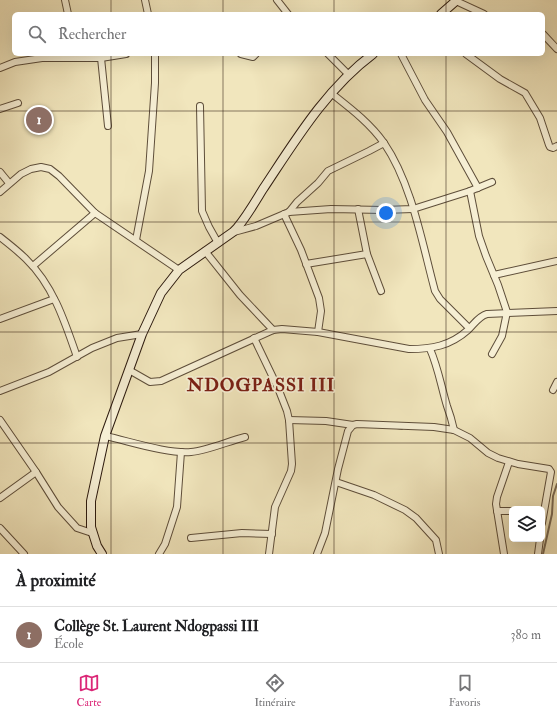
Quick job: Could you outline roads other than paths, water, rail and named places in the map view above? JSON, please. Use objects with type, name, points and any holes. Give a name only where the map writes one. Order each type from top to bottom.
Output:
[{"type":"main road","points":[[442,12],[453,1]]},
{"type":"main road","points":[[102,554],[92,533],[90,521],[91,501],[105,436],[142,334],[160,292],[179,270],[233,232],[241,223],[297,138],[331,93],[348,74],[370,56]]},
{"type":"street","points":[[65,0],[68,12]]},
{"type":"street","points":[[145,0],[148,12]]},
{"type":"street","points":[[277,0],[286,12]]},
{"type":"street","points":[[453,1],[479,12]]},
{"type":"street","points":[[545,36],[557,49]]},
{"type":"street","points":[[0,68],[15,62],[42,58],[65,56],[101,58],[114,56]]},
{"type":"street","points":[[136,240],[149,171],[155,83],[155,56]]},
{"type":"street","points":[[330,56],[348,74]]},
{"type":"street","points":[[402,56],[425,100],[447,132],[478,188]]},
{"type":"street","points":[[469,56],[500,79],[525,93],[540,118],[548,144],[550,147],[554,148],[557,146]]},
{"type":"street","points":[[101,58],[108,126]]},
{"type":"street","points":[[331,93],[366,122],[384,143],[403,178],[435,291],[440,300],[469,328]]},
{"type":"street","points":[[0,109],[18,103]]},
{"type":"street","points":[[200,106],[202,211],[218,243]]},
{"type":"street","points":[[287,213],[318,183],[328,171],[369,152],[384,143]]},
{"type":"street","points":[[0,192],[21,174],[31,169],[41,167],[50,169],[59,176],[95,213],[179,270]]},
{"type":"street","points":[[0,172],[9,183]]},
{"type":"street","points":[[233,232],[256,226],[287,213],[331,209],[413,209],[470,191],[492,182]]},
{"type":"street","points":[[470,191],[479,236],[507,312],[502,336],[492,354]]},
{"type":"street","points":[[358,209],[367,254],[381,292]]},
{"type":"street","points":[[33,266],[95,213]]},
{"type":"street","points":[[287,213],[321,304],[318,332]]},
{"type":"street","points":[[0,237],[26,259],[44,281],[62,316],[77,357]]},
{"type":"street","points":[[205,251],[240,295],[273,330]]},
{"type":"street","points":[[306,264],[367,254]]},
{"type":"street","points":[[494,275],[557,261]]},
{"type":"street","points":[[0,319],[54,299]]},
{"type":"street","points":[[129,370],[150,382],[160,381],[254,338],[273,330],[282,329],[318,332],[409,349],[430,349],[453,341],[483,315],[507,312],[557,311]]},
{"type":"street","points":[[0,390],[49,372],[92,348],[117,338],[142,334]]},
{"type":"street","points":[[254,338],[278,388],[289,420],[292,464],[291,471],[275,507],[269,554]]},
{"type":"street","points":[[430,349],[437,366],[454,430]]},
{"type":"street","points":[[553,390],[557,382]]},
{"type":"street","points":[[0,420],[58,507],[72,524],[82,531],[92,533]]},
{"type":"street","points":[[289,420],[326,421],[353,425],[434,427],[454,430],[470,438],[488,453],[498,458],[509,462],[550,470],[545,506]]},
{"type":"street","points":[[317,554],[325,533],[348,432],[353,425]]},
{"type":"street","points":[[105,436],[181,452],[192,452],[245,437]]},
{"type":"street","points":[[159,554],[165,544],[177,507],[181,452]]},
{"type":"street","points":[[504,554],[497,511],[497,497],[509,462]]},
{"type":"street","points":[[0,498],[36,472]]},
{"type":"street","points":[[336,482],[374,495],[405,510],[416,518],[436,540],[439,554]]},
{"type":"street","points":[[497,511],[509,511]]},
{"type":"street","points":[[0,528],[24,554]]},
{"type":"street","points":[[191,538],[242,533],[272,534]]},
{"type":"street","points":[[538,554],[540,542]]},
{"type":"waterway","points":[[397,428],[402,429]]},
{"type":"waterway","points":[[543,554],[552,514],[553,496],[557,484]]},
{"type":"place","name":"Collège St. Laurent Ndogpassi III","points":[[39,120]]},
{"type":"district","name":"NDOGPASSI III","points":[[261,385]]}]
